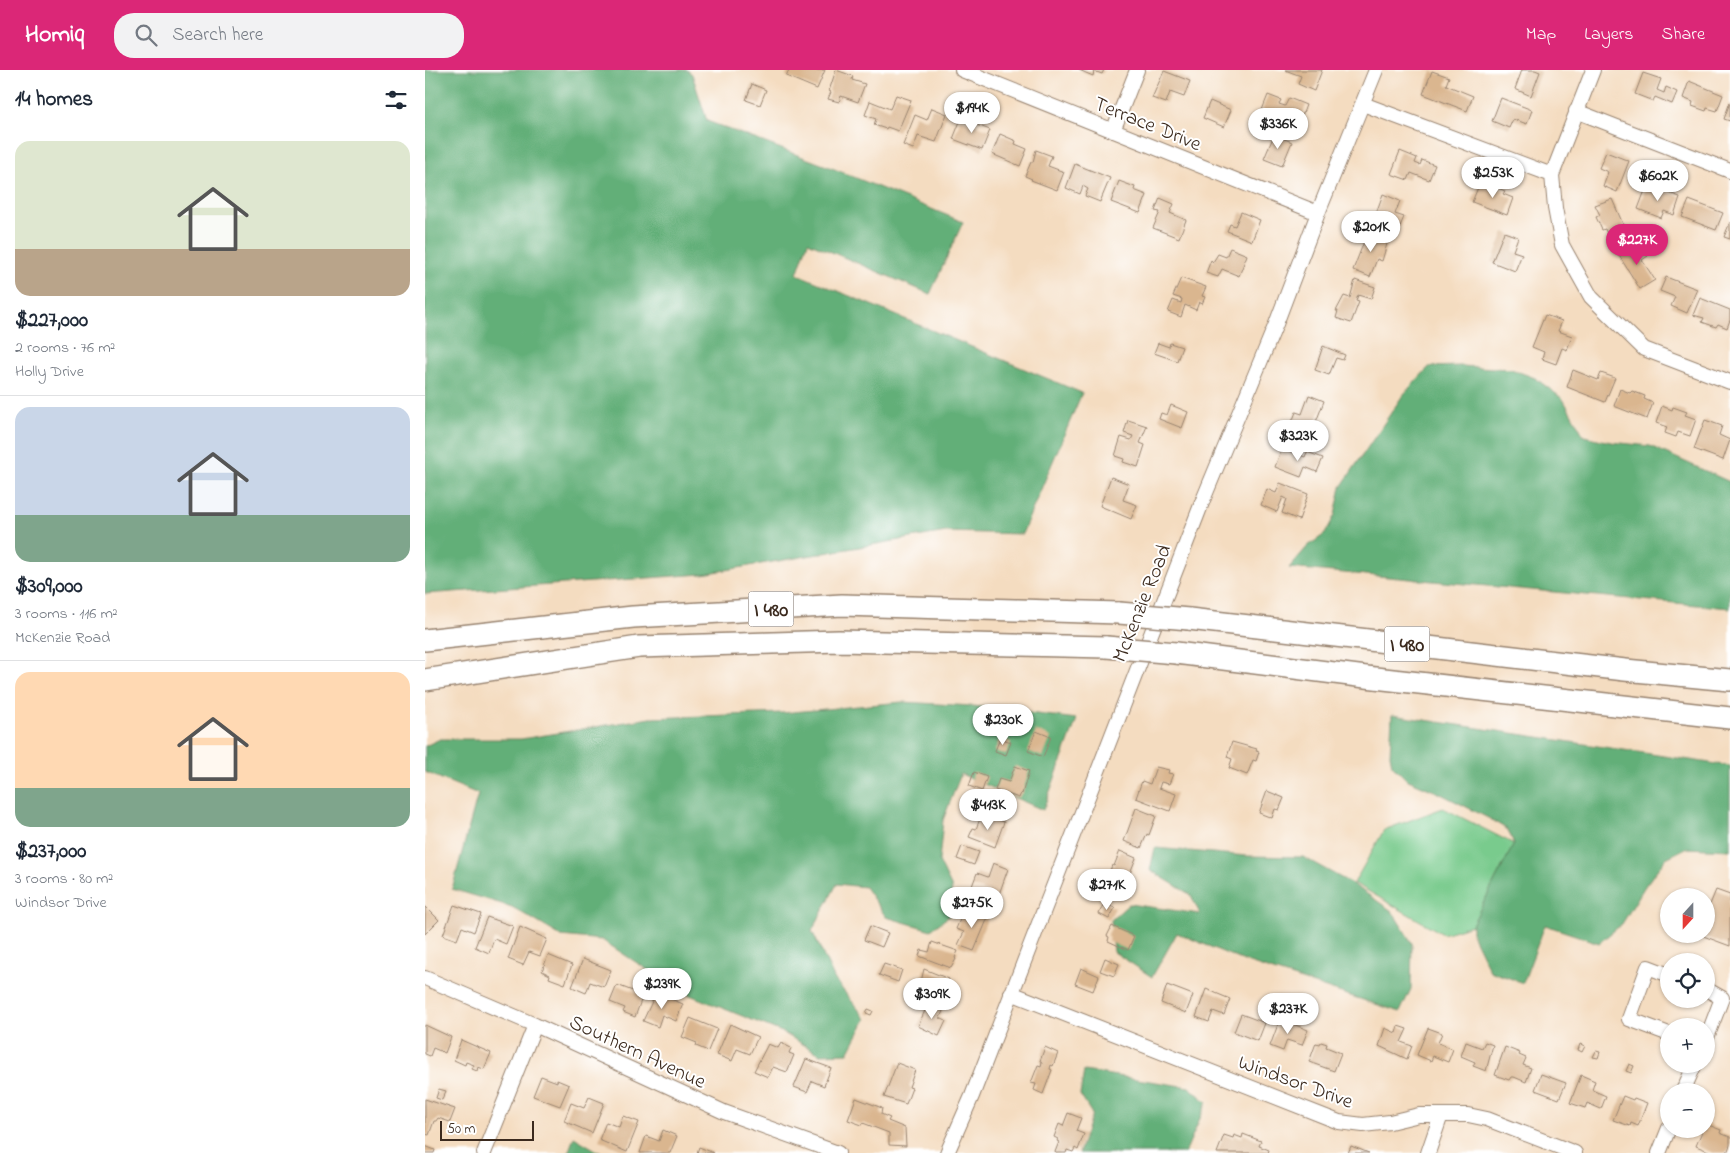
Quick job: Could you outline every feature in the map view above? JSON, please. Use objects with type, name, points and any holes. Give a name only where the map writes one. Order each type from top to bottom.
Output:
[{"type":"highway","name":"I 480","points":[[425,640],[633,617],[842,605],[1119,613],[1189,619],[1625,670],[1730,680]]},
{"type":"highway","name":"I 480","points":[[425,680],[639,647],[839,641],[1106,647],[1176,653],[1367,677],[1730,718]]},
{"type":"street","name":"Terrace Drive","points":[[962,70],[1318,212]]},
{"type":"street","points":[[1113,131],[1137,70]]},
{"type":"street","name":"McKenzie Road","points":[[947,1153],[972,1096],[1203,500],[1276,324],[1318,212],[1376,70]]},
{"type":"street","points":[[1593,70],[1552,175],[1555,208],[1563,245],[1591,297],[1644,348],[1730,382]]},
{"type":"street","points":[[1363,104],[1552,175]]},
{"type":"street","points":[[1576,110],[1730,171]]},
{"type":"street","points":[[1660,972],[1648,967],[1629,1019],[1660,1031]]},
{"type":"street","name":"Southern Avenue","points":[[425,978],[535,1025],[724,1112],[838,1153]]},
{"type":"street","name":"Windsor Drive","points":[[1011,993],[1339,1122],[1363,1125],[1390,1122],[1419,1115],[1468,1115],[1487,1119],[1575,1153]]},
{"type":"street","points":[[1714,1018],[1722,998],[1715,994]]},
{"type":"street","points":[[484,1153],[535,1025]]},
{"type":"street","points":[[1429,1153],[1441,1115]]},
{"type":"street","points":[[1659,1153],[1665,1138]]},
{"type":"green space","points":[[425,70],[687,70],[692,74],[707,121],[832,168],[963,222],[930,294],[808,242],[797,274],[1082,393],[1022,534],[946,532],[703,574],[425,594]]},
{"type":"green space","points":[[1461,366],[1511,369],[1535,378],[1563,399],[1584,436],[1611,442],[1650,446],[1730,482],[1730,608],[1289,568],[1308,546],[1325,534],[1335,515],[1341,487],[1403,395],[1429,367]]},
{"type":"green space","points":[[902,702],[973,706],[1077,719],[1043,810],[961,774],[943,820],[939,861],[952,888],[949,916],[931,930],[886,917],[865,887],[837,884],[812,931],[835,980],[866,1019],[848,1053],[820,1054],[782,1032],[680,991],[602,940],[561,936],[512,907],[452,889],[478,794],[425,772],[425,746],[440,739],[521,739],[650,718],[782,713]]},
{"type":"green space","points":[[1392,715],[1730,766],[1730,850],[1686,848],[1666,858],[1645,886],[1622,924],[1599,943],[1545,925],[1523,983],[1490,971],[1472,934],[1472,925],[1514,844],[1508,830],[1439,793],[1406,779],[1392,765],[1390,755]]},
{"type":"green space","points":[[1443,808],[1514,844],[1472,925],[1443,934],[1354,883],[1384,830]]},
{"type":"green space","points":[[1155,848],[1247,856],[1303,857],[1354,885],[1392,911],[1412,943],[1411,989],[1400,1012],[1249,963],[1177,933],[1152,977],[1114,952],[1111,920],[1129,904],[1200,914],[1191,895],[1150,870]]},
{"type":"green space","points":[[1084,1071],[1189,1087],[1207,1102],[1185,1153],[1079,1153],[1092,1114],[1080,1095]]},
{"type":"green space","points":[[574,1137],[601,1153],[568,1153]]},
{"type":"building","points":[[789,70],[825,70],[817,89],[786,76]]},
{"type":"building","points":[[836,70],[853,76],[852,80],[865,84],[858,102],[841,96],[839,102],[828,99]]},
{"type":"building","points":[[1079,70],[1104,70],[1102,74],[1094,71],[1093,76]]},
{"type":"building","points":[[1285,70],[1322,70],[1314,91],[1298,84],[1301,76]]},
{"type":"building","points":[[1522,70],[1540,72],[1531,96],[1515,89]]},
{"type":"building","points":[[1164,71],[1190,81],[1184,97],[1170,92],[1166,103],[1152,98]]},
{"type":"building","points":[[1432,71],[1449,77],[1446,85],[1473,96],[1467,111],[1423,94]]},
{"type":"building","points":[[1643,73],[1661,79],[1657,90],[1664,93],[1666,87],[1677,92],[1672,104],[1655,97],[1653,101],[1635,94]]},
{"type":"building","points":[[1689,81],[1723,95],[1717,111],[1707,108],[1706,111],[1692,106],[1693,102],[1683,98]]},
{"type":"building","points":[[752,84],[766,90],[760,105],[746,100]]},
{"type":"building","points":[[896,95],[911,100],[898,131],[874,125],[876,119],[865,115],[870,101],[890,109]]},
{"type":"building","points":[[1268,95],[1281,100],[1279,104],[1285,106],[1289,98],[1306,105],[1297,129],[1279,122],[1282,113],[1277,111],[1276,115],[1262,110]]},
{"type":"building","points":[[1501,98],[1532,110],[1527,124],[1513,119],[1509,128],[1492,121]]},
{"type":"building","points":[[1210,101],[1231,110],[1224,127],[1203,118]]},
{"type":"building","points":[[1730,102],[1730,121],[1724,119]]},
{"type":"building","points":[[932,108],[947,114],[936,142],[918,136],[913,149],[903,145],[915,115],[927,120]]},
{"type":"building","points":[[961,119],[990,130],[982,150],[953,139]]},
{"type":"building","points":[[1000,134],[1016,141],[1015,144],[1027,149],[1020,166],[992,154]]},
{"type":"building","points":[[1274,135],[1292,142],[1282,166],[1264,159]]},
{"type":"building","points":[[1036,150],[1052,156],[1048,166],[1064,172],[1057,190],[1025,176],[1031,162],[1033,162]]},
{"type":"building","points":[[1400,151],[1417,158],[1415,163],[1420,165],[1422,160],[1435,165],[1429,180],[1411,173],[1408,180],[1391,174]]},
{"type":"building","points":[[1606,152],[1629,161],[1617,192],[1603,186],[1608,172],[1599,168]]},
{"type":"building","points":[[1075,164],[1110,178],[1100,202],[1085,196],[1088,189],[1083,186],[1080,194],[1066,188]]},
{"type":"building","points":[[1119,181],[1135,187],[1134,190],[1147,195],[1140,213],[1111,202]]},
{"type":"building","points":[[1479,185],[1489,189],[1491,185],[1505,191],[1503,194],[1513,198],[1507,215],[1472,202]]},
{"type":"building","points":[[1647,185],[1680,197],[1674,215],[1664,211],[1661,218],[1638,209]]},
{"type":"building","points":[[1383,194],[1400,201],[1395,214],[1404,217],[1398,231],[1382,224],[1384,220],[1375,216]]},
{"type":"building","points":[[1160,198],[1174,204],[1170,213],[1186,220],[1179,238],[1153,228],[1160,212],[1155,211]]},
{"type":"building","points":[[1612,199],[1626,231],[1609,238],[1605,229],[1602,230],[1596,217],[1600,215],[1595,205]]},
{"type":"building","points":[[1689,200],[1723,213],[1716,230],[1682,217]]},
{"type":"building","points":[[1241,212],[1260,220],[1252,241],[1227,231],[1230,224],[1235,226]]},
{"type":"building","points":[[1730,222],[1730,239],[1724,237]]},
{"type":"building","points":[[1369,229],[1389,237],[1382,261],[1377,259],[1370,277],[1353,270]]},
{"type":"building","points":[[1504,232],[1518,237],[1513,251],[1522,254],[1515,271],[1492,262]]},
{"type":"building","points":[[1633,245],[1637,250],[1642,246],[1648,256],[1642,260],[1655,280],[1640,289],[1618,254]]},
{"type":"building","points":[[1230,248],[1247,255],[1239,276],[1222,269],[1218,277],[1206,273],[1211,260],[1213,262],[1218,254],[1226,257]]},
{"type":"building","points":[[1666,277],[1697,289],[1687,313],[1671,306],[1675,297],[1660,291]]},
{"type":"building","points":[[1181,278],[1206,287],[1202,296],[1205,297],[1202,304],[1199,302],[1196,310],[1185,305],[1181,317],[1168,312],[1173,300],[1181,303],[1182,299],[1173,296]]},
{"type":"building","points":[[1355,280],[1375,287],[1371,299],[1358,295],[1356,301],[1359,302],[1351,323],[1336,318],[1338,311],[1336,311],[1344,296],[1350,298]]},
{"type":"building","points":[[1700,298],[1730,310],[1730,320],[1727,328],[1718,324],[1716,327],[1702,322],[1704,318],[1693,315]]},
{"type":"building","points":[[1545,315],[1562,321],[1558,331],[1572,336],[1567,350],[1562,348],[1556,364],[1542,359],[1544,352],[1532,347]]},
{"type":"building","points":[[1158,343],[1169,347],[1170,343],[1182,347],[1177,361],[1154,353]]},
{"type":"building","points":[[1323,346],[1345,355],[1343,360],[1336,358],[1329,375],[1315,370]]},
{"type":"building","points":[[1573,370],[1598,380],[1601,373],[1615,378],[1605,402],[1567,387]]},
{"type":"building","points":[[1620,389],[1645,396],[1644,399],[1653,403],[1647,419],[1614,406]]},
{"type":"building","points":[[1309,395],[1324,401],[1311,435],[1290,427],[1296,412],[1302,414]]},
{"type":"building","points":[[1171,405],[1188,412],[1182,428],[1159,419],[1161,413],[1167,415]]},
{"type":"building","points":[[1662,406],[1672,410],[1673,407],[1687,412],[1685,415],[1696,419],[1690,436],[1678,432],[1676,437],[1665,433],[1667,427],[1656,423]]},
{"type":"building","points":[[1128,420],[1147,426],[1140,443],[1145,445],[1138,467],[1123,462],[1124,459],[1115,456],[1121,437],[1131,440],[1133,436],[1124,433]]},
{"type":"building","points":[[1705,420],[1722,426],[1719,435],[1730,440],[1723,460],[1694,449]]},
{"type":"building","points":[[1282,448],[1305,457],[1307,452],[1323,458],[1317,472],[1305,467],[1301,477],[1275,467]]},
{"type":"building","points":[[1111,477],[1129,484],[1123,500],[1137,505],[1131,519],[1100,506]]},
{"type":"building","points":[[1280,483],[1308,494],[1299,520],[1282,513],[1287,499],[1283,497],[1277,512],[1261,505],[1267,489],[1276,493]]},
{"type":"building","points":[[1036,731],[1051,737],[1043,757],[1028,751]]},
{"type":"building","points":[[1000,738],[1011,742],[1006,755],[995,751]]},
{"type":"building","points":[[1232,742],[1257,749],[1256,751],[1259,752],[1256,761],[1253,760],[1247,775],[1229,768],[1232,759],[1227,757]]},
{"type":"building","points":[[1015,766],[1029,771],[1019,798],[995,790],[999,779],[1009,782]]},
{"type":"building","points":[[1156,767],[1169,770],[1168,773],[1173,774],[1169,784],[1161,782],[1159,788],[1176,794],[1170,811],[1136,798],[1142,781],[1150,784]]},
{"type":"building","points":[[974,772],[987,777],[982,791],[969,786]]},
{"type":"building","points":[[1267,791],[1284,798],[1279,810],[1275,809],[1272,818],[1259,813]]},
{"type":"building","points":[[1136,808],[1156,816],[1149,835],[1147,834],[1141,848],[1124,841]]},
{"type":"building","points":[[982,814],[1004,822],[995,847],[969,837],[973,828],[976,829]]},
{"type":"building","points":[[962,846],[979,852],[974,865],[957,859]]},
{"type":"building","points":[[1120,851],[1136,858],[1120,898],[1104,891],[1112,871],[1110,871],[1112,865],[1114,866]]},
{"type":"building","points":[[993,863],[1008,869],[998,897],[972,886],[977,873],[988,877]]},
{"type":"building","points":[[1716,890],[1730,895],[1730,946],[1715,940]]},
{"type":"building","points":[[1104,903],[1115,908],[1109,919],[1099,914]]},
{"type":"building","points":[[454,905],[481,914],[474,932],[462,927],[457,940],[443,935]]},
{"type":"building","points":[[425,906],[439,920],[425,934]]},
{"type":"building","points":[[972,908],[989,915],[974,951],[958,945],[964,932],[956,929],[961,917],[968,919]]},
{"type":"building","points":[[487,917],[513,926],[506,944],[494,939],[489,953],[475,947]]},
{"type":"building","points":[[870,926],[888,933],[882,947],[864,940]]},
{"type":"building","points":[[1112,926],[1134,936],[1128,950],[1108,941],[1109,937],[1107,936]]},
{"type":"building","points":[[520,927],[547,939],[540,956],[529,952],[523,965],[508,959]]},
{"type":"building","points":[[932,942],[958,951],[951,968],[919,956],[921,950],[929,952]]},
{"type":"building","points":[[548,955],[572,965],[565,984],[549,978],[550,975],[542,971]]},
{"type":"building","points":[[1105,958],[1119,964],[1114,976],[1100,971]]},
{"type":"building","points":[[583,959],[611,970],[604,987],[590,982],[586,993],[572,987]]},
{"type":"building","points":[[884,964],[902,970],[898,982],[879,975]]},
{"type":"building","points":[[1081,968],[1099,976],[1093,991],[1075,984]]},
{"type":"building","points":[[924,969],[949,979],[945,989],[942,988],[940,994],[920,986]]},
{"type":"building","points":[[617,985],[643,995],[635,1017],[623,1012],[625,1008],[610,1002]]},
{"type":"building","points":[[1167,985],[1193,995],[1186,1013],[1161,1003]]},
{"type":"building","points":[[1206,989],[1230,999],[1224,1015],[1213,1011],[1209,1022],[1196,1017]]},
{"type":"building","points":[[656,993],[683,1004],[676,1021],[662,1015],[658,1027],[643,1021]]},
{"type":"building","points":[[928,1004],[943,1011],[940,1018],[946,1021],[939,1036],[918,1026]]},
{"type":"building","points":[[868,1009],[873,1011],[871,1015],[866,1013]]},
{"type":"building","points":[[1241,1014],[1265,1023],[1258,1041],[1234,1032]]},
{"type":"building","points":[[690,1018],[717,1029],[708,1051],[696,1046],[697,1043],[682,1037]]},
{"type":"building","points":[[1280,1019],[1308,1030],[1302,1045],[1287,1040],[1283,1051],[1270,1046]]},
{"type":"building","points":[[730,1024],[758,1037],[750,1054],[737,1049],[732,1061],[717,1055]]},
{"type":"building","points":[[425,1025],[451,1037],[445,1053],[433,1048],[430,1056],[425,1054]]},
{"type":"building","points":[[1398,1026],[1407,1029],[1401,1042],[1412,1046],[1407,1059],[1379,1046],[1385,1028],[1396,1033]]},
{"type":"building","points":[[1428,1028],[1442,1033],[1438,1043],[1453,1049],[1448,1062],[1433,1056],[1431,1061],[1417,1055]]},
{"type":"building","points":[[461,1040],[491,1053],[484,1069],[478,1067],[477,1071],[472,1069],[474,1065],[466,1062],[465,1065],[454,1060]]},
{"type":"building","points":[[1321,1042],[1327,1044],[1326,1047],[1341,1053],[1334,1071],[1309,1062],[1316,1043],[1320,1044]]},
{"type":"building","points":[[1466,1042],[1482,1048],[1485,1042],[1493,1045],[1486,1071],[1473,1066],[1475,1062],[1461,1056]]},
{"type":"building","points":[[781,1043],[791,1048],[789,1053],[794,1055],[787,1072],[773,1067],[768,1077],[754,1071],[768,1044],[778,1048]]},
{"type":"building","points":[[1580,1044],[1585,1046],[1582,1052],[1578,1050]]},
{"type":"building","points":[[1045,1047],[1058,1053],[1053,1066],[1051,1065],[1050,1069],[1052,1070],[1043,1094],[1034,1090],[1036,1084],[1031,1083],[1038,1065],[1041,1066],[1042,1062],[1040,1061]]},
{"type":"building","points":[[1505,1047],[1520,1053],[1519,1055],[1526,1058],[1523,1065],[1531,1068],[1526,1082],[1514,1077],[1511,1077],[1509,1080],[1495,1075]]},
{"type":"building","points":[[1596,1051],[1600,1052],[1598,1058],[1593,1057]]},
{"type":"building","points":[[806,1059],[831,1068],[824,1086],[812,1081],[807,1092],[794,1087]]},
{"type":"building","points":[[897,1063],[915,1070],[909,1087],[912,1088],[906,1104],[884,1097]]},
{"type":"building","points":[[1629,1064],[1634,1066],[1631,1073],[1626,1071]]},
{"type":"building","points":[[1541,1074],[1566,1083],[1559,1099],[1535,1090]]},
{"type":"building","points":[[1581,1075],[1595,1081],[1592,1090],[1606,1096],[1601,1109],[1587,1103],[1585,1108],[1570,1103]]},
{"type":"building","points":[[541,1076],[569,1085],[560,1106],[533,1096]]},
{"type":"building","points":[[439,1089],[446,1091],[442,1100],[436,1098]]},
{"type":"building","points":[[1623,1096],[1647,1103],[1638,1126],[1631,1123],[1630,1126],[1613,1120]]},
{"type":"building","points":[[589,1097],[604,1103],[592,1133],[564,1121],[571,1103],[584,1108]]},
{"type":"building","points":[[856,1098],[882,1108],[881,1114],[890,1118],[888,1121],[905,1128],[906,1146],[889,1145],[889,1133],[863,1123],[862,1125],[848,1120]]},
{"type":"building","points":[[425,1099],[455,1109],[450,1122],[438,1118],[434,1121],[429,1135],[425,1134]]},
{"type":"building","points":[[1068,1113],[1081,1118],[1076,1131],[1084,1134],[1078,1150],[1075,1148],[1073,1152],[1067,1150],[1066,1153],[1056,1153],[1059,1142],[1054,1137],[1059,1124],[1063,1126]]},
{"type":"building","points":[[623,1116],[639,1122],[627,1152],[599,1140],[606,1122],[619,1127]]},
{"type":"building","points":[[1715,1128],[1721,1130],[1720,1133],[1730,1137],[1727,1153],[1711,1153],[1696,1146],[1699,1138],[1715,1138]]},
{"type":"building","points":[[663,1130],[677,1136],[670,1153],[640,1153],[646,1136],[659,1141]]},
{"type":"building","points":[[1243,1134],[1261,1141],[1259,1146],[1269,1150],[1268,1153],[1217,1153],[1224,1135],[1233,1138],[1234,1135],[1242,1138]]},
{"type":"building","points":[[425,1146],[435,1150],[434,1153],[425,1153]]},
{"type":"building","points":[[1351,1146],[1369,1153],[1348,1153]]},
{"type":"building","points":[[699,1147],[714,1153],[697,1153]]}]
